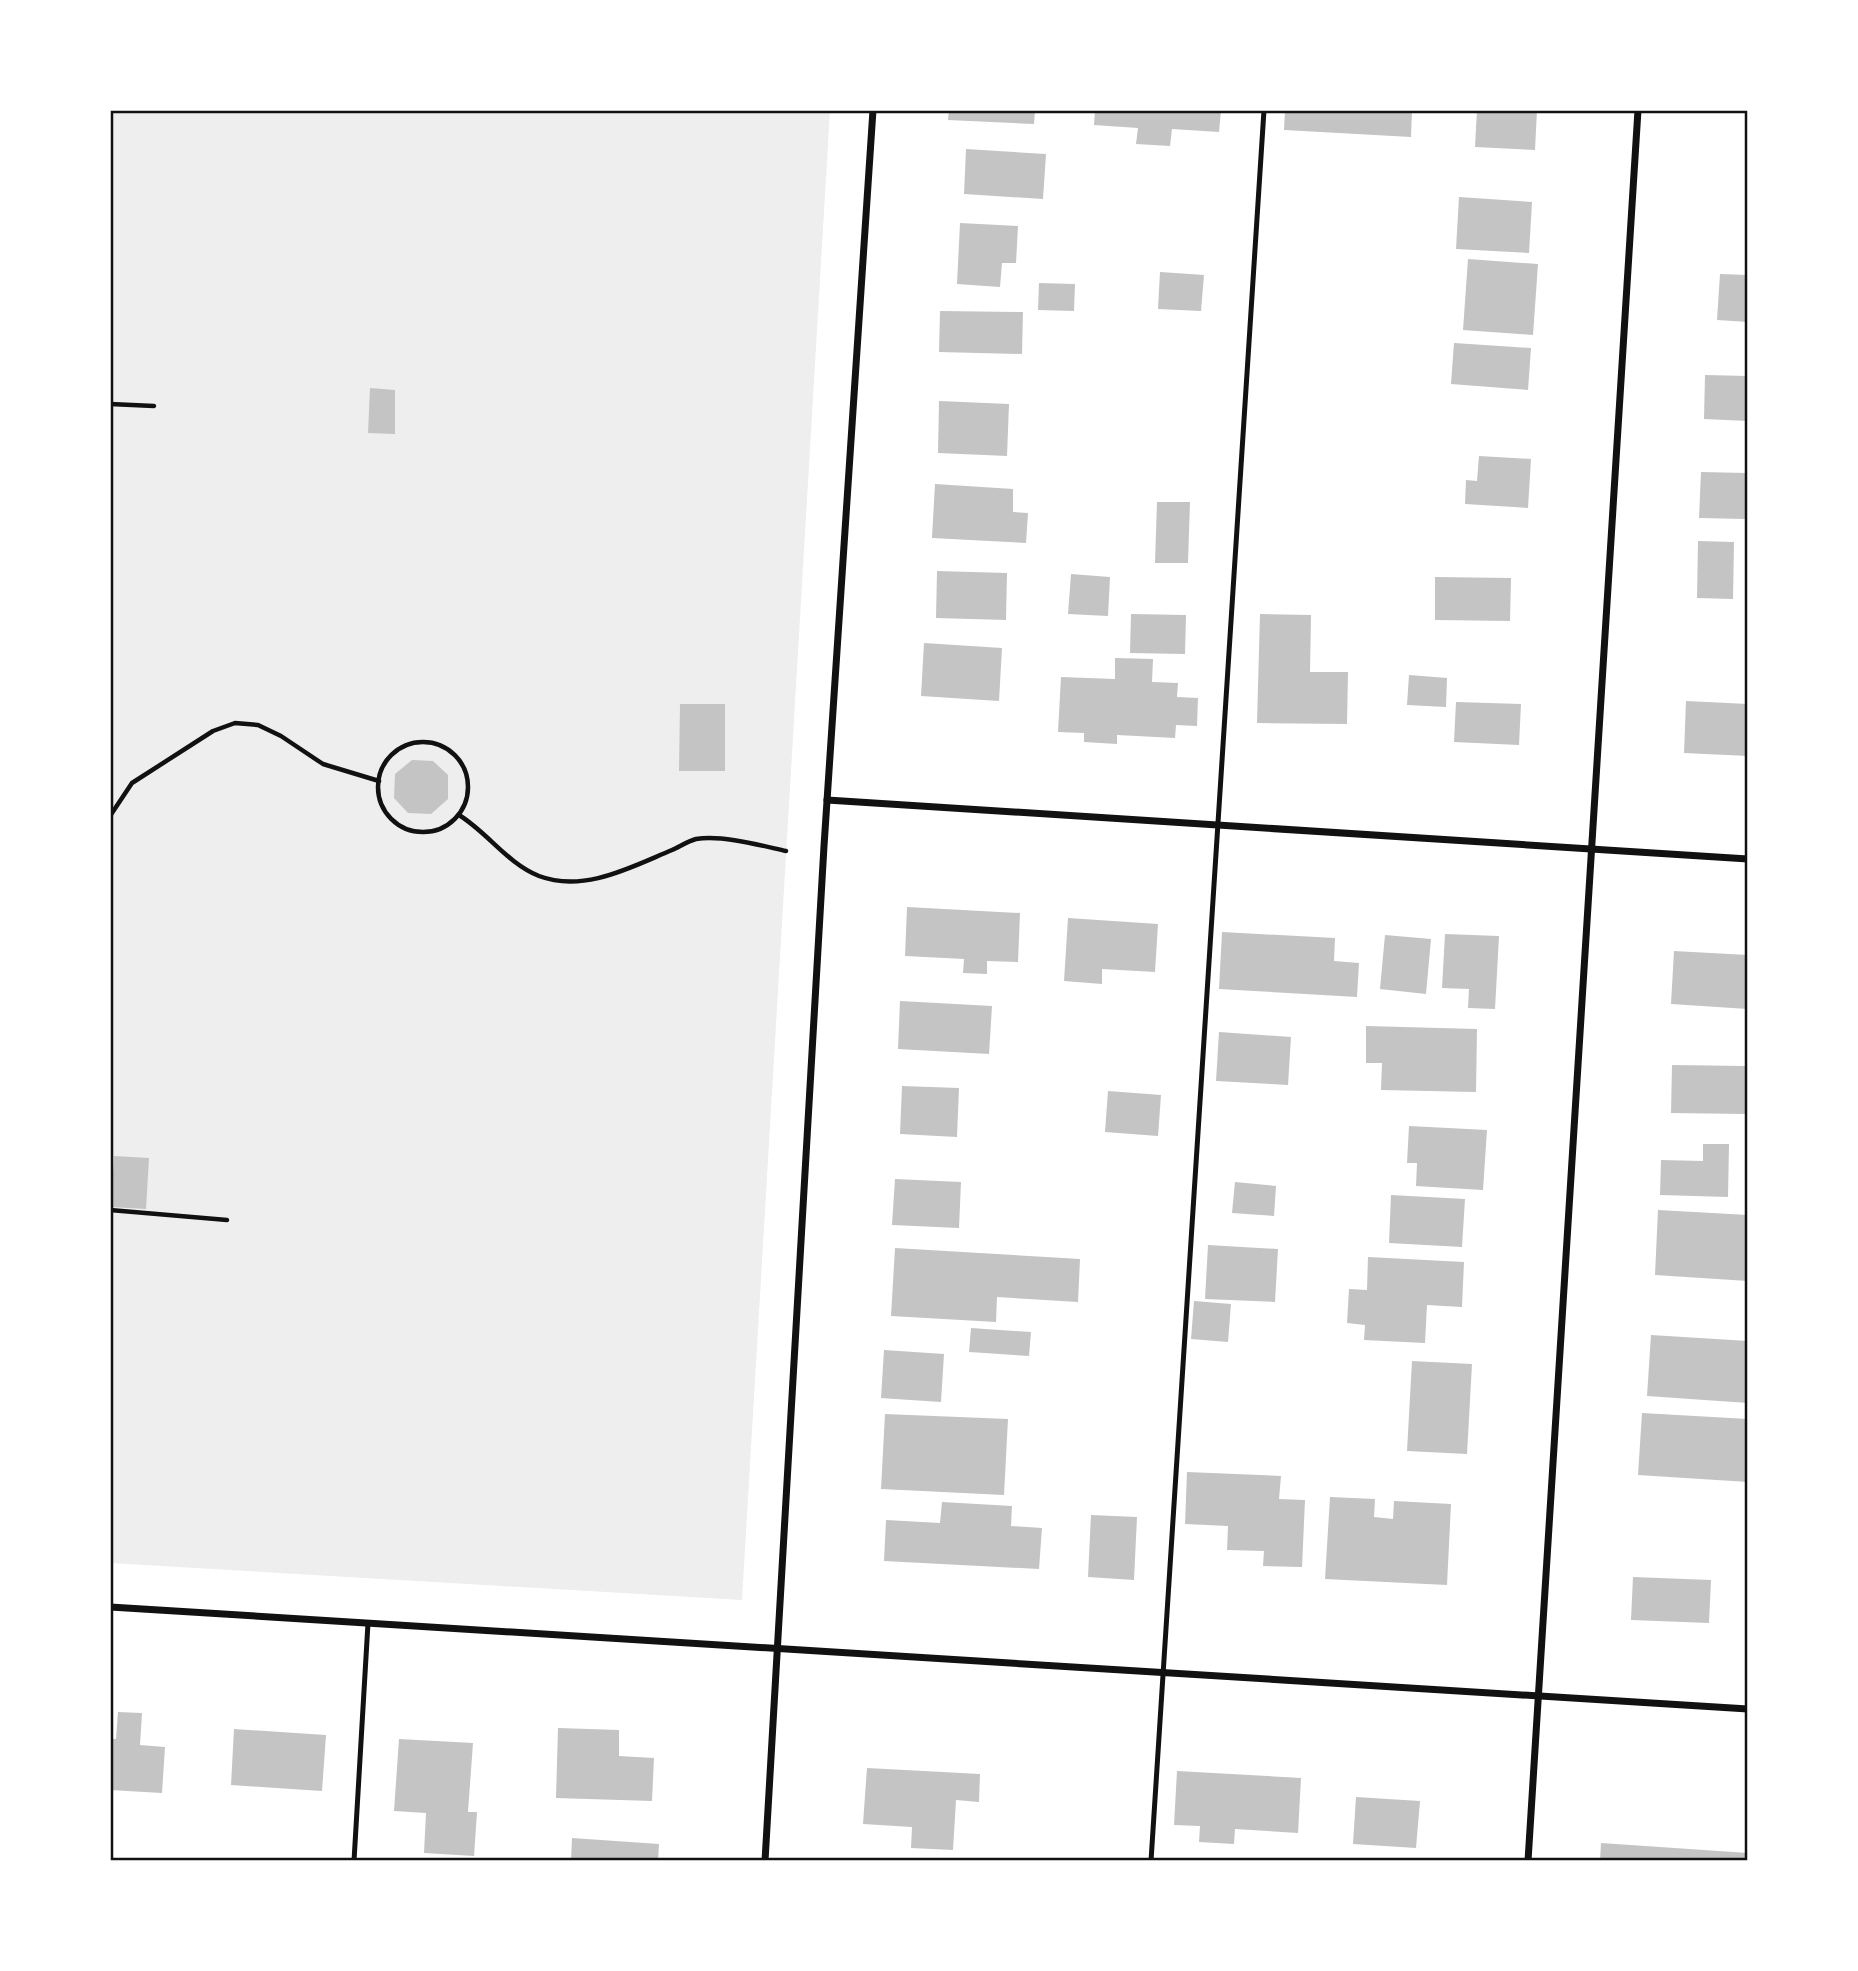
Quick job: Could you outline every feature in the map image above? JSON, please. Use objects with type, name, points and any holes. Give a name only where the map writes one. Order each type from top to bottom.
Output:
[{"type":"street","points":[[765,1861],[827,800],[873,110]]},
{"type":"street","points":[[1528,1861],[1638,110]]},
{"type":"street","points":[[827,800],[1748,859]]},
{"type":"street","points":[[110,1607],[1748,1709]]},
{"type":"lane","points":[[1151,1861],[1264,110]]},
{"type":"lane","points":[[354,1861],[368,1623]]},
{"type":"path","points":[[110,404],[155,407]]},
{"type":"path","points":[[110,816],[132,783],[213,731],[235,723],[258,725],[281,736],[323,764],[379,780]]},
{"type":"path","points":[[413,743],[428,743],[446,748],[458,759],[466,772],[468,788],[459,816],[447,826],[432,832],[416,832],[401,826],[389,816],[381,803],[379,780],[387,761],[398,750],[413,743]]},
{"type":"path","points":[[459,816],[474,825],[518,865],[541,877],[591,881],[695,839],[741,841],[786,850]]},
{"type":"path","points":[[110,1210],[227,1220]]},
{"type":"shaded area","points":[[110,110],[830,110],[742,1600],[110,1563]]},
{"type":"building","points":[[949,110],[1035,110],[1034,124],[948,120]]},
{"type":"building","points":[[1095,110],[1221,110],[1219,132],[1172,129],[1170,146],[1136,144],[1138,128],[1094,125]]},
{"type":"building","points":[[1285,110],[1412,110],[1411,137],[1284,130]]},
{"type":"building","points":[[1477,110],[1537,110],[1535,150],[1475,147]]},
{"type":"building","points":[[966,149],[1046,154],[1043,199],[964,194]]},
{"type":"building","points":[[1459,197],[1532,202],[1529,253],[1456,249]]},
{"type":"building","points":[[960,223],[1018,226],[1016,263],[1002,263],[1000,287],[957,284]]},
{"type":"building","points":[[1468,259],[1538,264],[1533,335],[1463,330]]},
{"type":"building","points":[[1160,272],[1204,275],[1201,311],[1158,309]]},
{"type":"building","points":[[1720,274],[1748,275],[1748,322],[1717,320]]},
{"type":"building","points":[[1039,283],[1075,284],[1074,311],[1038,310]]},
{"type":"building","points":[[940,311],[1023,312],[1022,354],[939,352]]},
{"type":"building","points":[[1454,343],[1531,348],[1528,390],[1451,384]]},
{"type":"building","points":[[1705,375],[1748,376],[1748,421],[1704,419]]},
{"type":"building","points":[[370,388],[395,390],[395,434],[368,433]]},
{"type":"building","points":[[939,401],[1009,404],[1007,456],[938,453]]},
{"type":"building","points":[[1479,456],[1531,459],[1528,508],[1465,504],[1466,480],[1477,481]]},
{"type":"building","points":[[1701,472],[1746,473],[1745,519],[1699,518]]},
{"type":"building","points":[[935,484],[1013,489],[1013,512],[1028,513],[1026,543],[932,538]]},
{"type":"building","points":[[1157,502],[1190,502],[1188,563],[1155,563]]},
{"type":"building","points":[[1698,541],[1734,542],[1733,599],[1697,598]]},
{"type":"building","points":[[937,571],[1007,573],[1006,620],[936,618]]},
{"type":"building","points":[[1071,574],[1110,577],[1108,616],[1068,614]]},
{"type":"building","points":[[1435,577],[1511,578],[1510,621],[1435,620]]},
{"type":"building","points":[[1131,614],[1186,615],[1185,654],[1130,653]]},
{"type":"building","points":[[1260,614],[1311,615],[1310,672],[1348,672],[1347,724],[1257,723]]},
{"type":"building","points":[[924,643],[1002,648],[999,701],[921,696]]},
{"type":"building","points":[[1115,658],[1153,659],[1152,682],[1178,683],[1177,697],[1198,698],[1197,726],[1176,725],[1175,738],[1117,735],[1117,744],[1084,742],[1084,733],[1058,732],[1061,677],[1115,679]]},
{"type":"building","points":[[1409,675],[1447,678],[1446,707],[1407,705]]},
{"type":"building","points":[[1686,701],[1748,704],[1748,756],[1684,753]]},
{"type":"building","points":[[1456,702],[1521,704],[1519,745],[1454,742]]},
{"type":"building","points":[[680,704],[725,704],[725,771],[679,771]]},
{"type":"building","points":[[412,760],[433,761],[448,775],[448,799],[431,814],[408,813],[394,798],[395,774]]},
{"type":"building","points":[[907,907],[1020,913],[1018,962],[987,961],[987,974],[963,973],[964,959],[905,956]]},
{"type":"building","points":[[1068,918],[1158,924],[1155,972],[1102,969],[1102,984],[1064,981]]},
{"type":"building","points":[[1222,932],[1335,938],[1334,961],[1359,963],[1357,997],[1219,989]]},
{"type":"building","points":[[1445,934],[1499,936],[1495,1009],[1468,1008],[1469,989],[1442,988]]},
{"type":"building","points":[[1385,935],[1431,939],[1426,994],[1380,989]]},
{"type":"building","points":[[1674,951],[1748,955],[1748,1009],[1671,1004]]},
{"type":"building","points":[[900,1001],[992,1006],[989,1054],[898,1049]]},
{"type":"building","points":[[1366,1026],[1477,1029],[1476,1092],[1381,1090],[1382,1063],[1366,1063]]},
{"type":"building","points":[[1219,1032],[1291,1037],[1288,1085],[1216,1081]]},
{"type":"building","points":[[1672,1065],[1745,1066],[1745,1114],[1671,1113]]},
{"type":"building","points":[[902,1086],[959,1088],[957,1137],[900,1134]]},
{"type":"building","points":[[1108,1091],[1161,1095],[1158,1136],[1105,1132]]},
{"type":"building","points":[[1409,1126],[1487,1130],[1483,1190],[1416,1186],[1417,1163],[1407,1163]]},
{"type":"building","points":[[1703,1144],[1729,1144],[1728,1197],[1660,1195],[1661,1160],[1703,1161]]},
{"type":"building","points":[[114,1156],[149,1158],[146,1209],[111,1207]]},
{"type":"building","points":[[895,1179],[961,1182],[959,1228],[892,1225]]},
{"type":"building","points":[[1235,1182],[1276,1186],[1274,1216],[1232,1213]]},
{"type":"building","points":[[1391,1195],[1465,1199],[1462,1247],[1389,1243]]},
{"type":"building","points":[[1658,1210],[1748,1215],[1748,1281],[1655,1275]]},
{"type":"building","points":[[1208,1245],[1278,1249],[1275,1302],[1205,1299]]},
{"type":"building","points":[[895,1248],[1080,1259],[1078,1302],[997,1297],[996,1322],[891,1316]]},
{"type":"building","points":[[1368,1257],[1464,1262],[1462,1307],[1427,1305],[1425,1343],[1364,1340],[1365,1325],[1347,1323],[1349,1289],[1367,1290]]},
{"type":"building","points":[[1194,1301],[1231,1304],[1228,1342],[1191,1339]]},
{"type":"building","points":[[971,1328],[1031,1332],[1029,1356],[969,1352]]},
{"type":"building","points":[[1651,1335],[1748,1341],[1748,1403],[1647,1396]]},
{"type":"building","points":[[884,1350],[944,1354],[941,1402],[881,1398]]},
{"type":"building","points":[[1412,1361],[1472,1364],[1467,1454],[1407,1451]]},
{"type":"building","points":[[1642,1413],[1748,1419],[1748,1482],[1638,1475]]},
{"type":"building","points":[[885,1414],[1008,1419],[1004,1495],[881,1489]]},
{"type":"building","points":[[1187,1472],[1281,1476],[1279,1499],[1305,1500],[1302,1567],[1263,1566],[1264,1551],[1227,1550],[1228,1526],[1185,1524]]},
{"type":"building","points":[[1330,1497],[1375,1499],[1374,1517],[1393,1519],[1394,1501],[1451,1504],[1447,1585],[1325,1579]]},
{"type":"building","points":[[942,1502],[1012,1506],[1011,1526],[1042,1528],[1039,1569],[884,1561],[886,1520],[940,1523]]},
{"type":"building","points":[[1091,1515],[1137,1517],[1134,1580],[1088,1577]]},
{"type":"building","points":[[1633,1577],[1711,1580],[1709,1623],[1631,1620]]},
{"type":"building","points":[[118,1712],[142,1713],[140,1745],[165,1747],[162,1793],[110,1790],[110,1739],[116,1739]]},
{"type":"building","points":[[558,1728],[619,1730],[619,1756],[654,1758],[652,1801],[556,1798]]},
{"type":"building","points":[[234,1729],[326,1735],[322,1791],[231,1785]]},
{"type":"building","points":[[399,1739],[473,1743],[468,1812],[477,1812],[474,1856],[424,1853],[426,1813],[394,1811]]},
{"type":"building","points":[[867,1768],[980,1774],[979,1802],[956,1800],[953,1850],[911,1848],[912,1827],[863,1824]]},
{"type":"building","points":[[1177,1771],[1301,1778],[1298,1833],[1235,1829],[1234,1844],[1199,1842],[1200,1826],[1174,1825]]},
{"type":"building","points":[[1356,1797],[1420,1801],[1416,1848],[1353,1844]]},
{"type":"building","points":[[572,1838],[659,1844],[658,1861],[571,1861]]},
{"type":"building","points":[[1601,1843],[1748,1853],[1748,1861],[1600,1861]]}]
